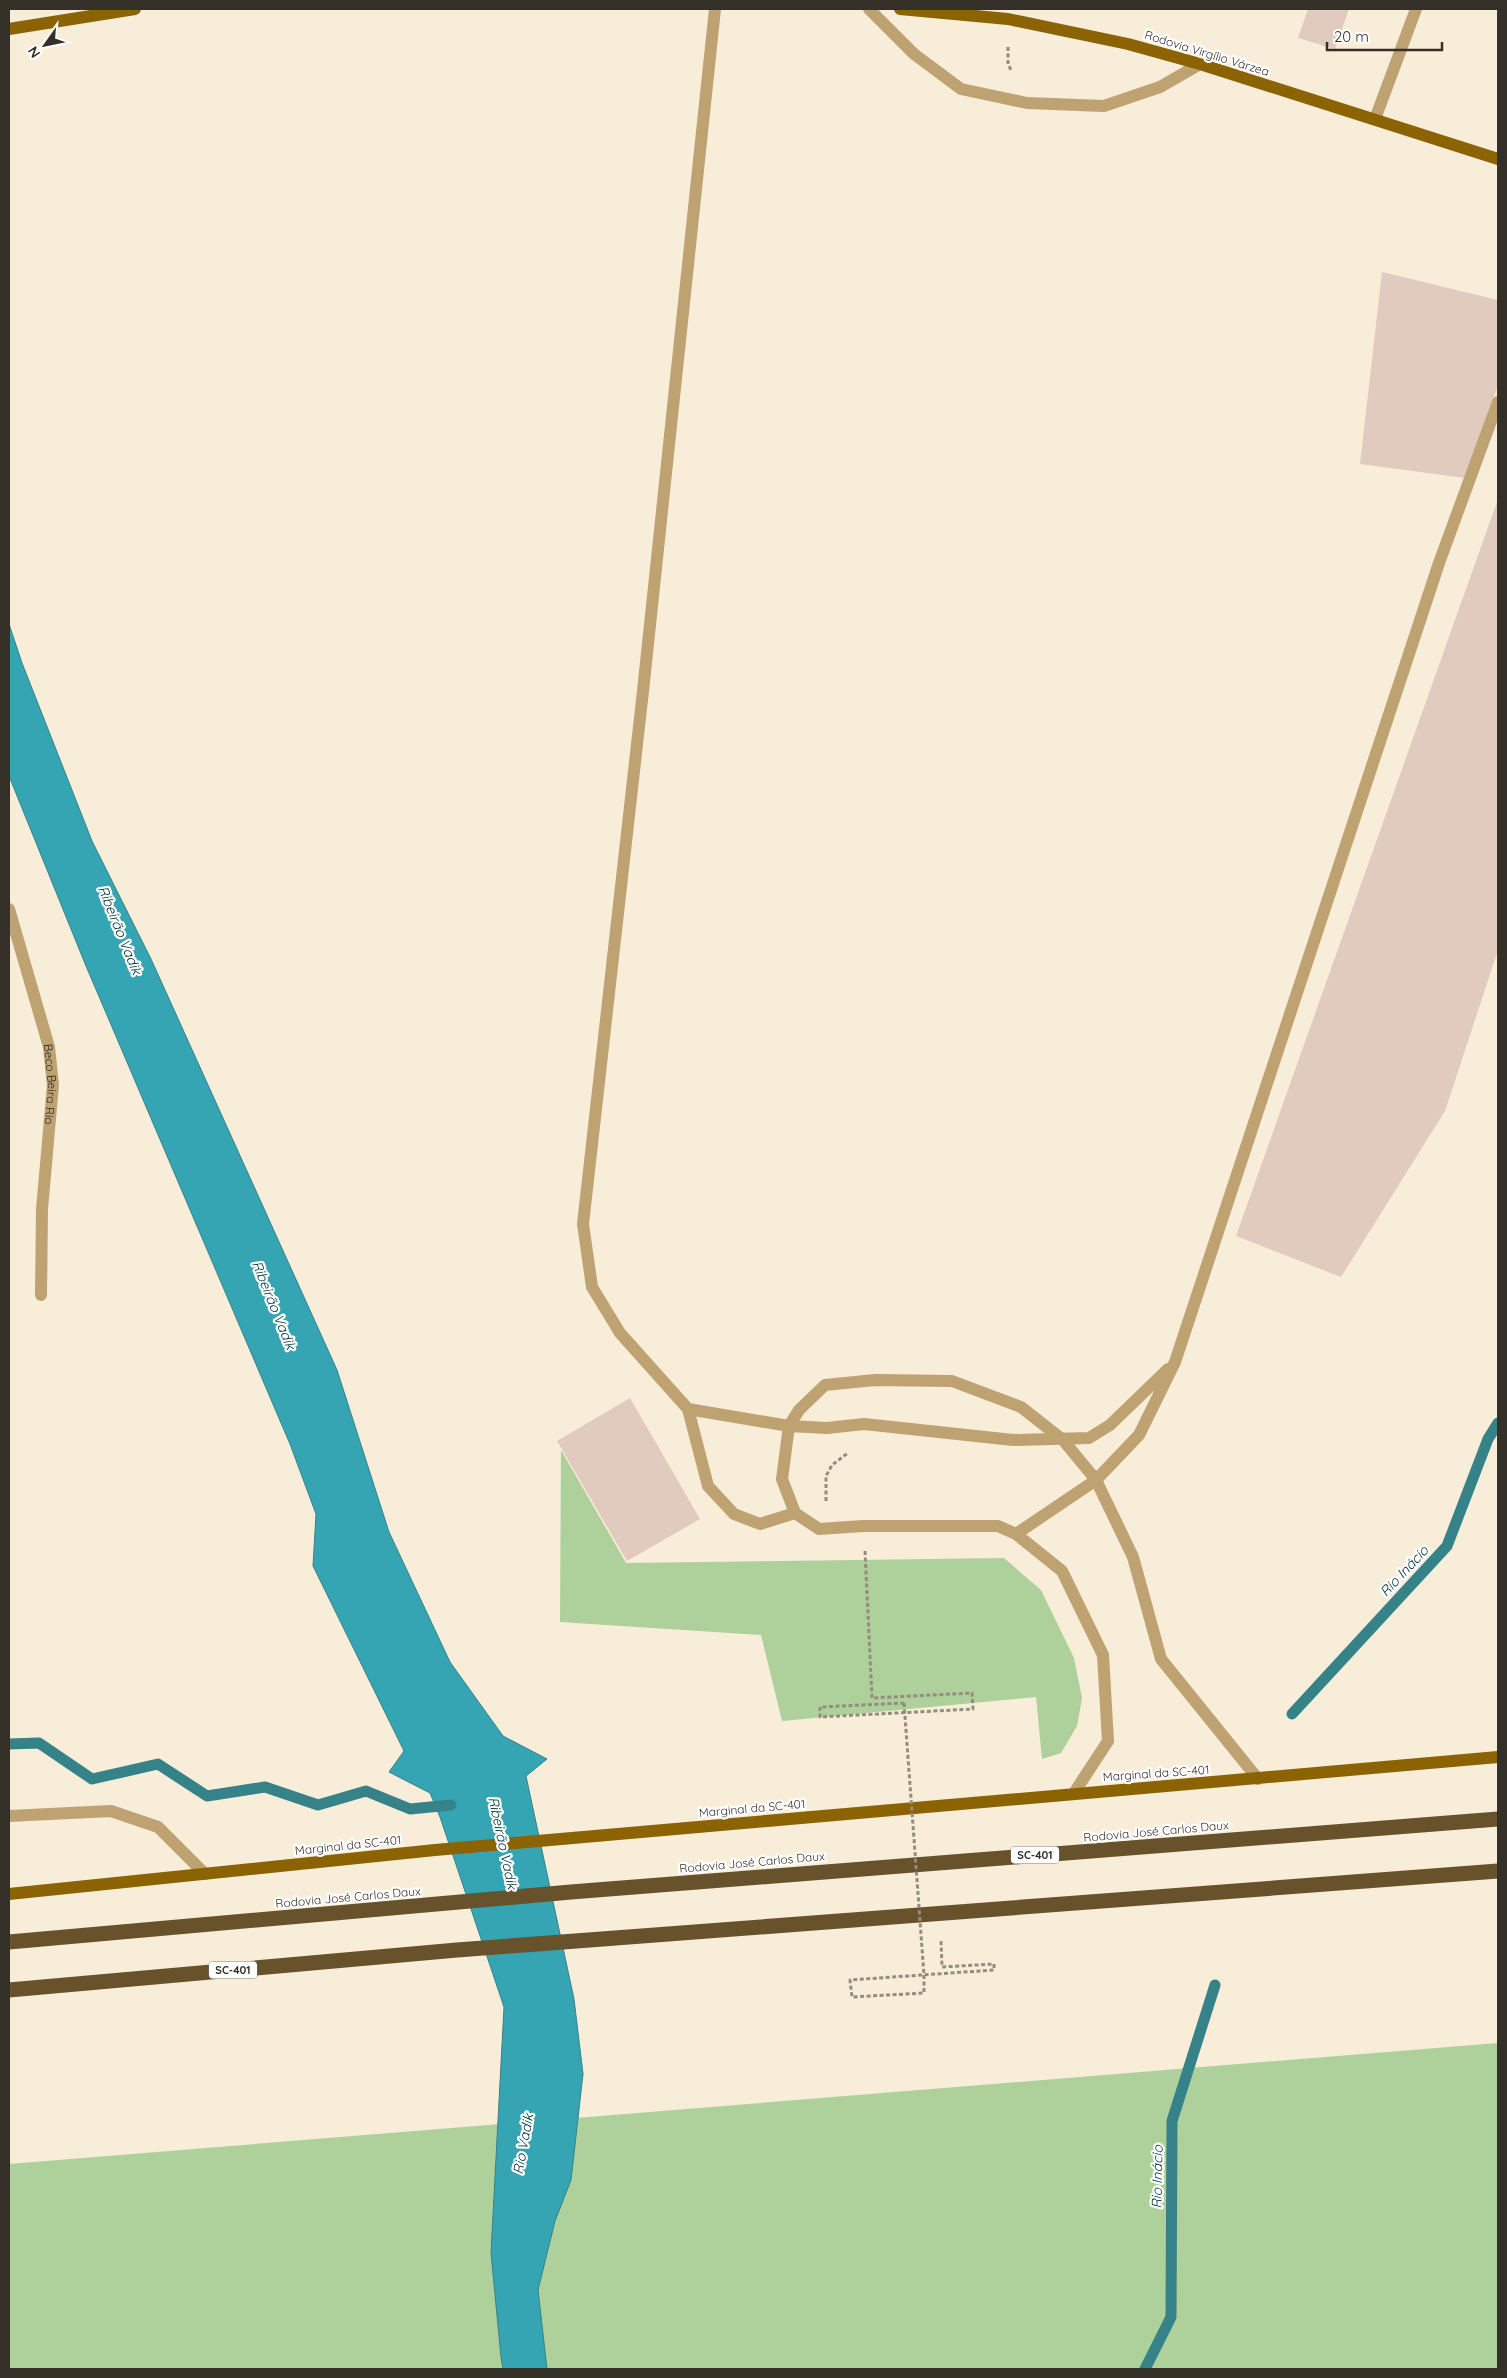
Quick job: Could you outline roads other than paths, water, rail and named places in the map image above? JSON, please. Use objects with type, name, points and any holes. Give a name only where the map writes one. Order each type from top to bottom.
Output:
[{"type":"highway","name":"Rodovia José Carlos Daux","points":[[9,1942],[571,1892],[1498,1818]]},
{"type":"highway","name":"SC-401","points":[[9,1990],[457,1950],[1498,1871]]},
{"type":"main road","points":[[9,29],[128,9]]},
{"type":"main road","name":"Rodovia Virgílio Várzea","points":[[900,9],[1008,19],[1074,31],[1200,64],[1498,159]]},
{"type":"main road","name":"Marginal da SC-401","points":[[9,1894],[435,1850],[1498,1756]]},
{"type":"street","points":[[715,9],[644,690],[583,1224],[592,1287],[620,1333],[688,1409],[708,1486],[734,1514],[760,1524],[795,1513]]},
{"type":"street","points":[[869,9],[914,54],[961,89],[1027,103],[1104,106],[1160,87],[1200,64]]},
{"type":"street","points":[[1375,120],[1416,9]]},
{"type":"street","points":[[1016,1534],[1096,1480],[1139,1435],[1175,1362],[1439,564],[1498,402]]},
{"type":"street","name":"Beco Beira Rio","points":[[9,909],[49,1047],[52,1085],[42,1209],[41,1295]]},
{"type":"street","points":[[688,1409],[789,1426],[827,1428],[864,1424],[1013,1440],[1089,1438],[1110,1425],[1175,1362]]},
{"type":"street","points":[[1074,1793],[1108,1741],[1103,1655],[1062,1571],[1016,1534],[998,1526],[863,1526],[819,1530],[795,1513],[782,1478],[789,1426],[799,1410],[825,1385],[875,1380],[952,1381],[1021,1408],[1063,1440],[1096,1480],[1132,1557],[1161,1659],[1258,1778]]},
{"type":"street","points":[[9,1816],[111,1811],[158,1827],[205,1874]]},
{"type":"water","points":[[9,624],[22,663],[92,841],[151,959],[337,1370],[389,1532],[450,1662],[503,1736],[547,1759],[526,1776],[574,1999],[583,2074],[571,2180],[555,2221],[538,2290],[547,2369],[503,2369],[501,2357],[491,2253],[504,2007],[440,1817],[430,1793],[389,1772],[404,1751],[313,1566],[316,1514],[290,1444],[86,966],[9,776]]},
{"type":"waterway","name":"Rio Inácio","points":[[1292,1714],[1447,1546],[1488,1439],[1498,1423]]},
{"type":"waterway","points":[[9,1744],[39,1743],[92,1779],[158,1764],[207,1796],[265,1787],[318,1805],[366,1791],[410,1809],[451,1805]]},
{"type":"waterway","name":"Rio Inácio","points":[[1145,2369],[1171,2317],[1172,2121],[1215,1985]]},
{"type":"water label","name":"Ribeirão Vadik","points":[[120,930]]},
{"type":"water label","name":"Ribeirão Vadik","points":[[274,1305]]},
{"type":"water label","name":"Ribeirão Vadik","points":[[503,1843]]},
{"type":"water label","name":"Rio Vadik","points":[[523,2144]]}]
